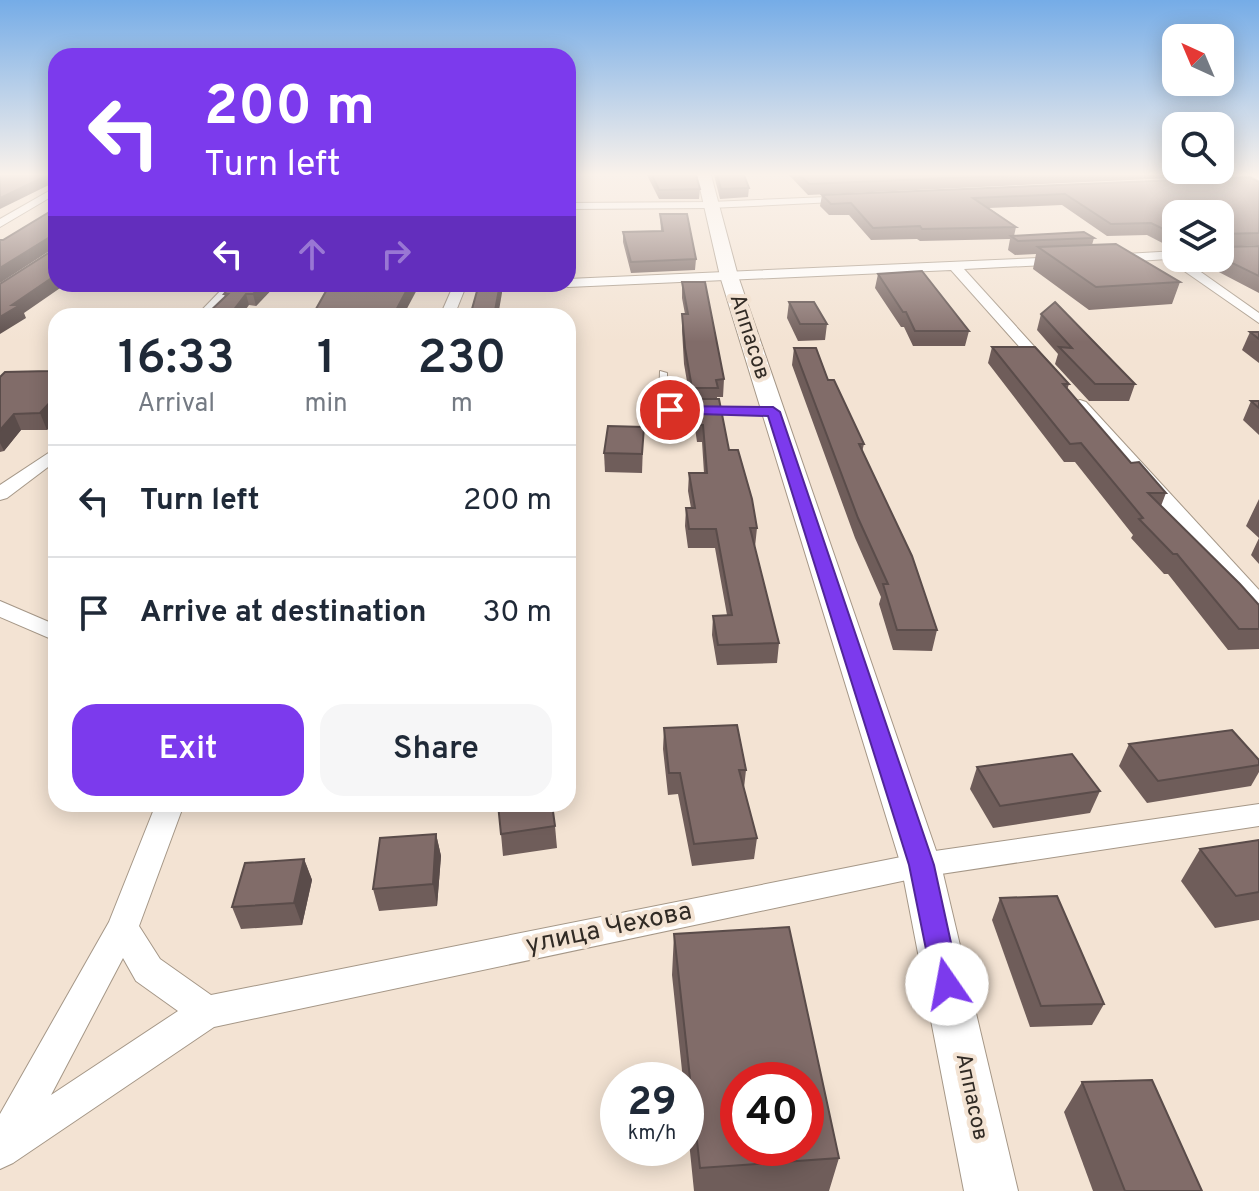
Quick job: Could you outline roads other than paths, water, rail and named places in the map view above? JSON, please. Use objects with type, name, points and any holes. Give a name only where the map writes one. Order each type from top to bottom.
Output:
[{"type":"street","name":"Аппасов","points":[[717,231],[729,276],[921,865],[991,1191]]},
{"type":"street","points":[[1093,259],[1162,256]]},
{"type":"street","points":[[576,283],[1077,260]]},
{"type":"street","points":[[955,267],[1259,603]]},
{"type":"street","points":[[1196,272],[1259,319]]},
{"type":"street","points":[[211,308],[226,292]]},
{"type":"street","points":[[0,494],[48,459]]},
{"type":"street","points":[[0,608],[48,630]]},
{"type":"street","points":[[0,1150],[123,928],[167,812]]},
{"type":"street","name":"улица Чехова","points":[[0,1150],[207,1012],[921,865],[1259,815]]},
{"type":"street","points":[[123,928],[148,970],[207,1012]]},
{"type":"lane","points":[[663,373],[663,404],[670,410],[773,412]]}]
